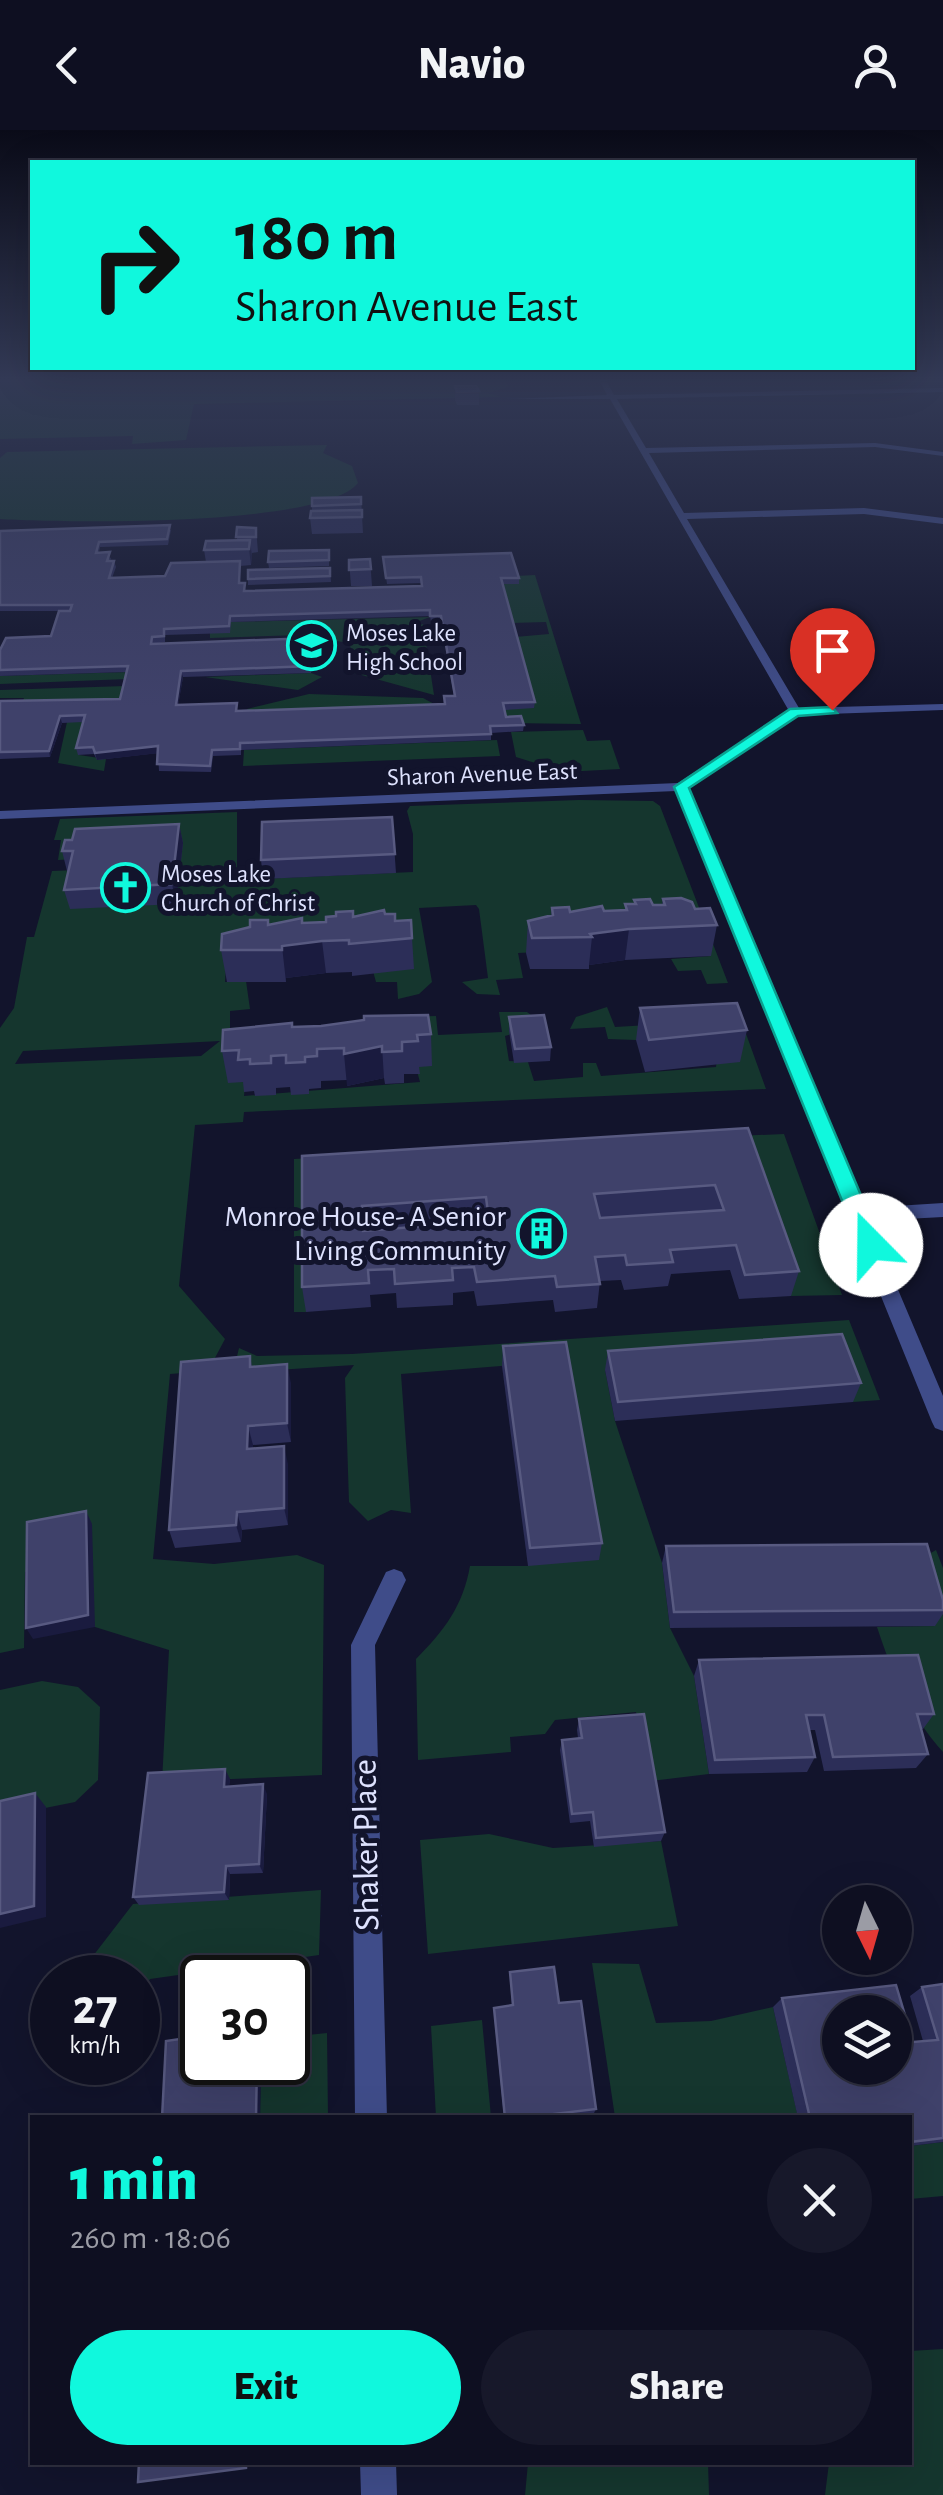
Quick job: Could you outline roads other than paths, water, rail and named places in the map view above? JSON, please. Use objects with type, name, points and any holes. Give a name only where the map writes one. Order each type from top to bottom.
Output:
[{"type":"street","points":[[665,488],[795,712]]},
{"type":"street","points":[[682,516],[864,510],[943,522]]},
{"type":"street","points":[[943,706],[795,712],[681,787],[943,1422]]},
{"type":"street","name":"Sharon Avenue East","points":[[0,815],[681,787]]},
{"type":"street","points":[[858,1215],[943,1210]]},
{"type":"street","name":"Shaker Place","points":[[371,2115],[363,1645],[394,1580]]},
{"type":"street","points":[[378,2465],[378,2495]]},
{"type":"place","name":"Moses Lake High School","points":[[311,646]]},
{"type":"place","name":"Moses Lake Church of Christ","points":[[126,887]]},
{"type":"place","name":"Monroe House- A Senior Living Community","points":[[541,1233]]}]
